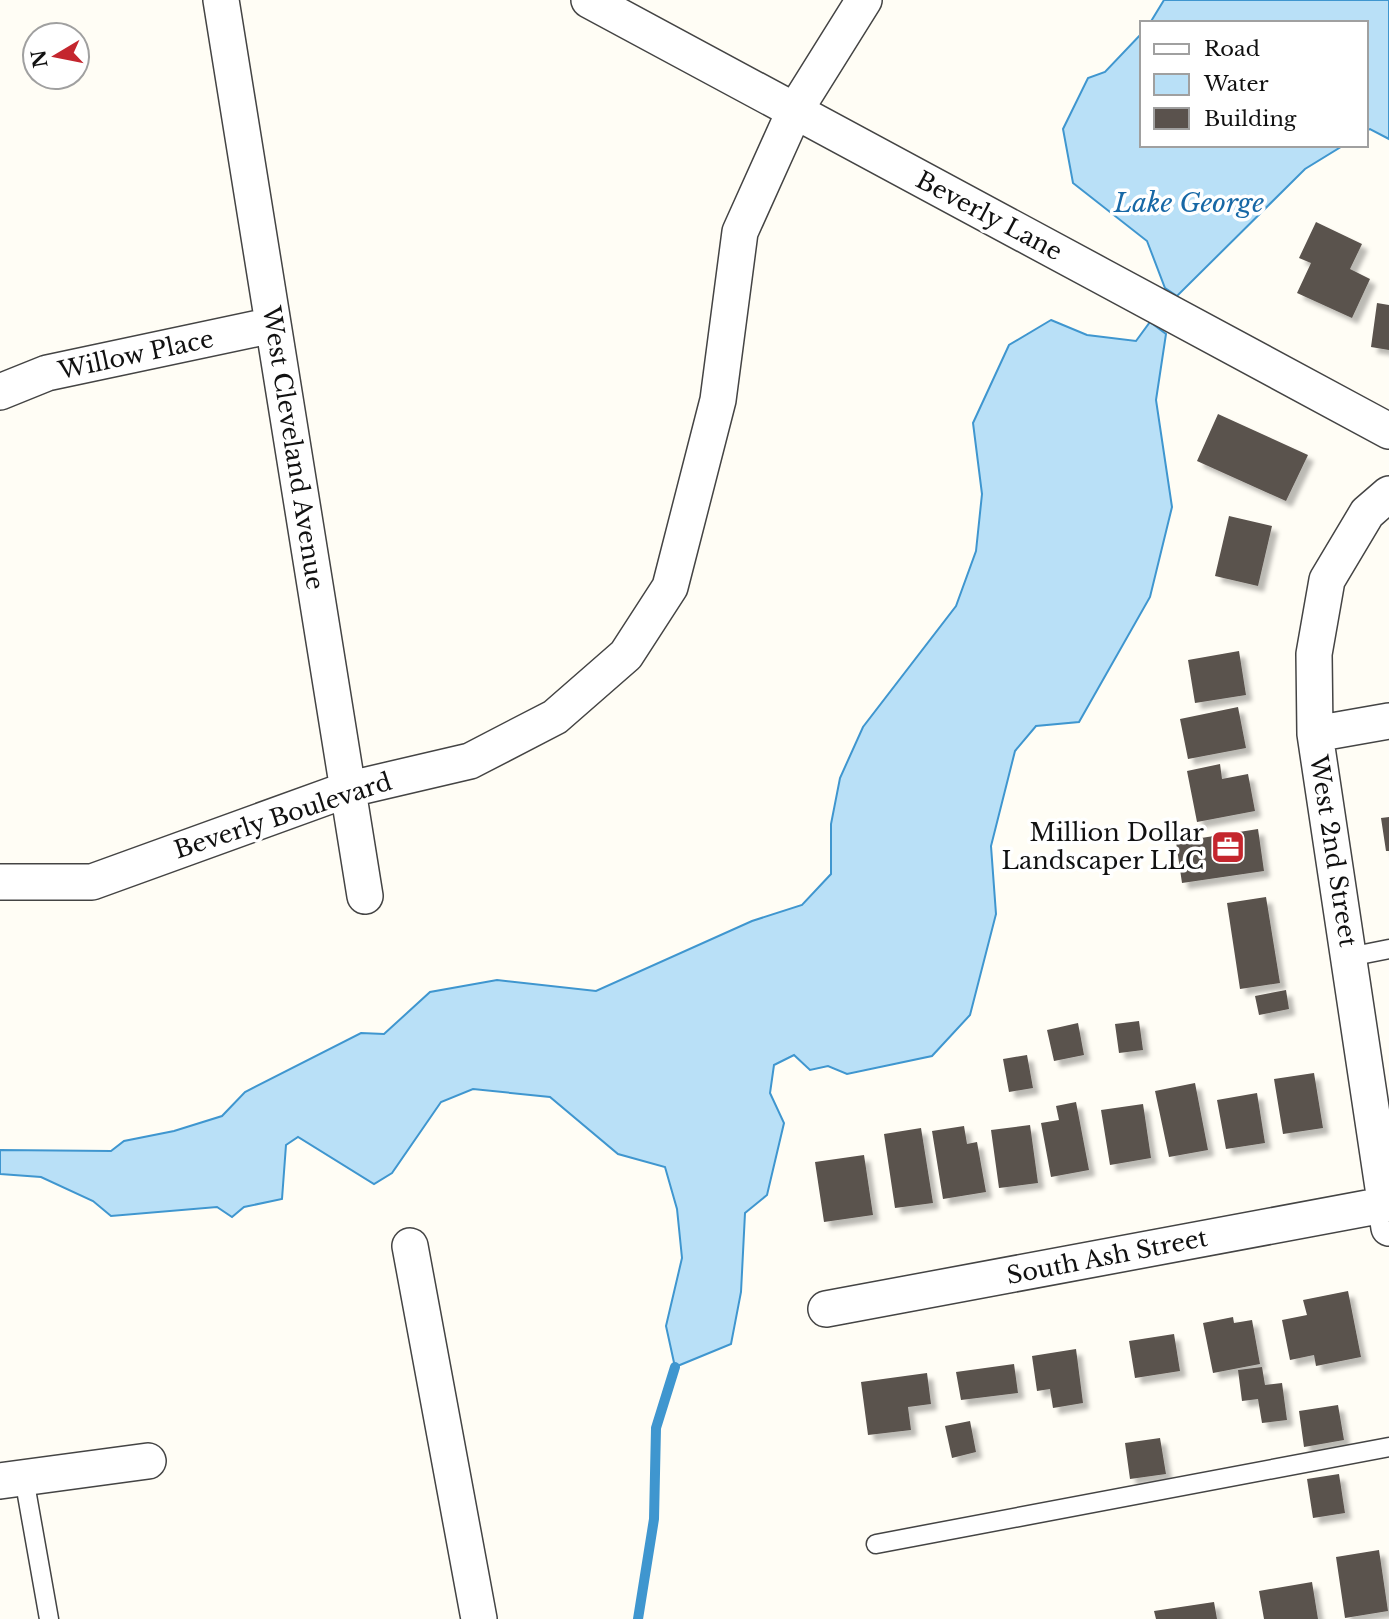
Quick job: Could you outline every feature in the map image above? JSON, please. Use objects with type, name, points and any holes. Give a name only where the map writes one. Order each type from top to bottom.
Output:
[{"type":"street","name":"West Cleveland Avenue","points":[[221,0],[365,897]]},
{"type":"street","name":"Beverly Lane","points":[[589,0],[794,113],[1160,305],[1389,431]]},
{"type":"street","name":"Beverly Boulevard","points":[[0,882],[92,882],[346,790],[470,761],[555,717],[626,655],[670,587],[718,400],[740,232],[794,113],[864,0]]},
{"type":"street","name":"Willow Place","points":[[0,392],[47,373],[273,325]]},
{"type":"street","name":"West 2nd Street","points":[[1388,1212],[1315,734],[1314,654],[1327,580],[1367,513],[1389,494]]},
{"type":"street","points":[[1315,734],[1389,721]]},
{"type":"street","name":"South Ash Street","points":[[825,1309],[1388,1212]]},
{"type":"street","points":[[410,1245],[479,1619]]},
{"type":"street","points":[[12,1480],[149,1461]]},
{"type":"lane","points":[[1349,957],[1389,949]]},
{"type":"lane","points":[[876,1544],[1389,1447]]},
{"type":"lane","points":[[12,1480],[49,1619]]},
{"type":"water","points":[[1164,0],[1389,0],[1389,139],[1368,130],[1368,21],[1151,21]]},
{"type":"water","name":"Lake George","points":[[1140,35],[1140,147],[1341,147],[1305,169],[1177,296],[1165,288],[1147,241],[1073,183],[1063,129],[1088,78],[1105,72]]},
{"type":"water","points":[[1051,320],[1087,335],[1136,341],[1150,322],[1166,334],[1156,400],[1172,507],[1150,597],[1079,722],[1036,726],[1015,751],[991,846],[996,914],[970,1015],[932,1056],[847,1074],[828,1066],[810,1070],[794,1055],[774,1065],[770,1093],[784,1123],[767,1195],[745,1213],[741,1292],[731,1344],[675,1367],[666,1326],[682,1258],[677,1209],[665,1167],[618,1154],[550,1097],[473,1089],[441,1102],[392,1173],[374,1184],[298,1137],[286,1145],[282,1199],[244,1207],[232,1217],[217,1207],[111,1216],[93,1201],[41,1177],[0,1174],[0,1150],[111,1151],[124,1141],[174,1131],[222,1116],[245,1092],[361,1033],[384,1034],[430,992],[497,980],[596,991],[752,921],[802,905],[831,874],[831,824],[840,778],[863,727],[956,606],[976,551],[982,494],[973,423],[1009,345]]},
{"type":"building","points":[[1316,222],[1362,244],[1350,269],[1370,279],[1352,318],[1297,293],[1311,263],[1299,258]]},
{"type":"building","points":[[1377,303],[1389,305],[1389,350],[1371,347]]},
{"type":"building","points":[[1218,414],[1308,455],[1286,501],[1197,461]]},
{"type":"building","points":[[1229,516],[1272,526],[1258,586],[1215,576]]},
{"type":"building","points":[[1239,651],[1246,695],[1195,703],[1188,660]]},
{"type":"building","points":[[1238,707],[1246,748],[1188,759],[1180,719]]},
{"type":"building","points":[[1220,764],[1222,779],[1248,774],[1255,811],[1197,822],[1187,771]]},
{"type":"building","points":[[1389,817],[1389,851],[1386,851],[1381,818]]},
{"type":"building","points":[[1258,829],[1264,871],[1182,883],[1176,842]]},
{"type":"building","points":[[1266,897],[1280,983],[1240,989],[1227,903]]},
{"type":"building","points":[[1286,990],[1289,1009],[1259,1015],[1255,996]]},
{"type":"building","points":[[1139,1021],[1143,1050],[1119,1053],[1115,1024]]},
{"type":"building","points":[[1078,1023],[1084,1055],[1054,1061],[1047,1030]]},
{"type":"building","points":[[1027,1055],[1033,1088],[1009,1092],[1003,1059]]},
{"type":"building","points":[[1314,1073],[1323,1128],[1283,1134],[1274,1079]]},
{"type":"building","points":[[1195,1083],[1208,1150],[1169,1157],[1155,1091]]},
{"type":"building","points":[[1257,1093],[1265,1143],[1226,1149],[1217,1100]]},
{"type":"building","points":[[1076,1102],[1089,1170],[1051,1177],[1041,1123],[1059,1120],[1056,1106]]},
{"type":"building","points":[[1143,1104],[1151,1158],[1110,1165],[1101,1110]]},
{"type":"building","points":[[1030,1125],[1038,1183],[999,1188],[991,1130]]},
{"type":"building","points":[[964,1126],[967,1144],[977,1142],[986,1192],[943,1199],[932,1131]]},
{"type":"building","points":[[921,1128],[933,1203],[895,1208],[884,1134]]},
{"type":"building","points":[[864,1155],[873,1215],[824,1222],[815,1162]]},
{"type":"building","points":[[1348,1291],[1361,1357],[1316,1366],[1314,1355],[1290,1360],[1282,1320],[1307,1315],[1303,1300]]},
{"type":"building","points":[[1233,1317],[1234,1323],[1252,1320],[1260,1364],[1213,1373],[1203,1323]]},
{"type":"building","points":[[1174,1334],[1180,1371],[1135,1378],[1129,1341]]},
{"type":"building","points":[[1076,1349],[1083,1403],[1053,1408],[1050,1389],[1037,1391],[1032,1356]]},
{"type":"building","points":[[1014,1364],[1018,1393],[961,1400],[956,1372]]},
{"type":"building","points":[[1262,1367],[1265,1385],[1282,1383],[1287,1420],[1262,1423],[1258,1399],[1242,1401],[1238,1370]]},
{"type":"building","points":[[927,1373],[931,1404],[908,1407],[911,1430],[868,1435],[861,1382]]},
{"type":"building","points":[[1338,1405],[1344,1440],[1304,1447],[1299,1411]]},
{"type":"building","points":[[970,1421],[976,1452],[952,1458],[945,1426]]},
{"type":"building","points":[[1160,1438],[1166,1474],[1130,1479],[1125,1443]]},
{"type":"building","points":[[1339,1474],[1345,1513],[1313,1518],[1307,1479]]},
{"type":"building","points":[[1379,1550],[1388,1611],[1345,1618],[1336,1557]]},
{"type":"building","points":[[1312,1582],[1318,1619],[1264,1619],[1259,1591]]},
{"type":"building","points":[[1214,1602],[1217,1619],[1156,1619],[1154,1611]]},
{"type":"waterway","points":[[638,1619],[654,1519],[656,1428],[675,1367]]},
{"type":"place","name":"Million Dollar Landscaper LLC","points":[[1228,847]]}]
